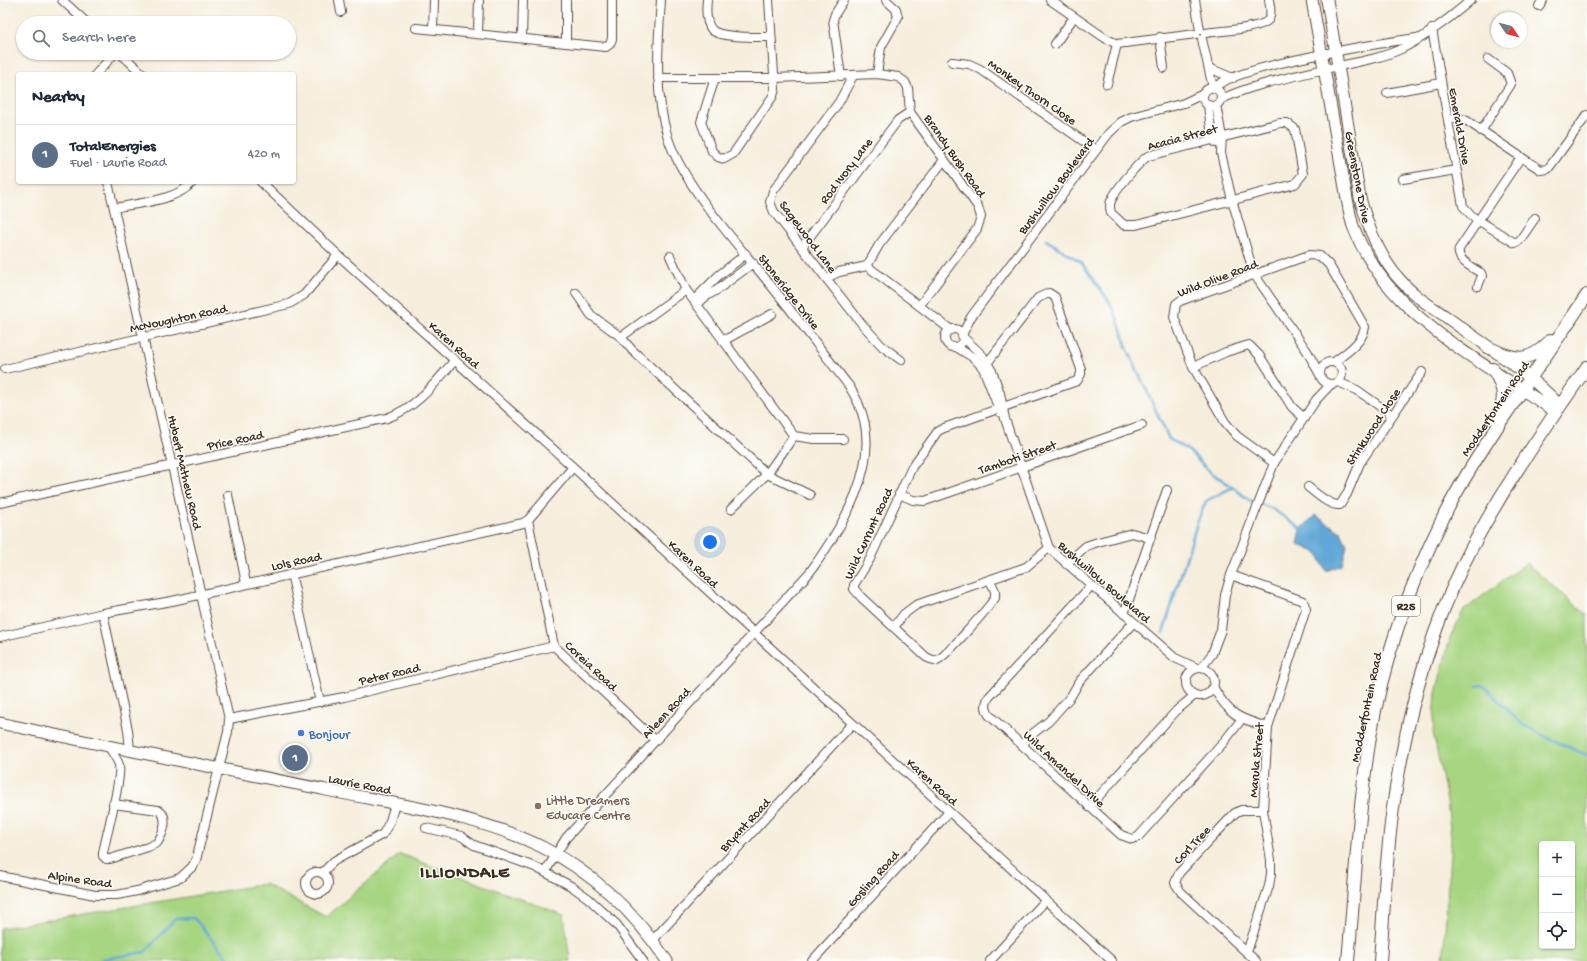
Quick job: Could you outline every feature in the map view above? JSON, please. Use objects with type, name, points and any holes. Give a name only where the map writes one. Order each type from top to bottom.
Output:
[{"type":"main road","name":"Greenstone Drive","points":[[1312,0],[1323,54],[1347,199],[1353,225],[1362,247],[1386,284],[1414,314],[1450,342],[1523,389],[1558,409]]},
{"type":"main road","name":"Greenstone Drive","points":[[1326,0],[1360,198],[1367,226],[1375,243],[1398,279],[1418,298],[1545,389],[1558,409]]},
{"type":"main road","points":[[1487,347],[1514,358],[1527,358],[1534,355],[1552,338],[1587,292]]},
{"type":"main road","name":"Modderfontein Road","points":[[1348,961],[1361,802],[1370,736],[1383,675],[1400,622],[1445,514],[1473,464],[1587,295]]},
{"type":"main road","points":[[1380,961],[1394,801],[1406,734],[1421,677],[1442,617],[1467,558],[1509,482],[1587,367]]},
{"type":"main road","points":[[1473,464],[1504,401],[1503,387],[1493,369]]},
{"type":"main road","name":"Laurie Road","points":[[0,723],[394,804],[497,828],[523,838],[555,854],[581,870],[618,900],[653,940],[667,961]]},
{"type":"street","points":[[62,0],[79,16]]},
{"type":"street","points":[[339,0],[341,12]]},
{"type":"street","points":[[432,29],[434,0]]},
{"type":"street","points":[[478,34],[479,0]]},
{"type":"street","points":[[522,38],[523,0]]},
{"type":"street","points":[[566,0],[566,43]]},
{"type":"street","points":[[416,28],[606,47],[610,44],[612,39],[612,0]]},
{"type":"street","name":"Stoneridge Drive","points":[[661,0],[658,78],[666,131],[679,164],[695,188],[849,386],[860,406],[864,425],[866,447],[864,464],[857,488],[837,531],[810,572],[796,589]]},
{"type":"street","points":[[707,0],[707,18],[714,31],[724,35],[770,37]]},
{"type":"street","points":[[715,78],[710,90],[702,119],[702,125],[714,154],[718,158],[724,159],[733,154],[772,99],[775,89],[770,37],[769,0]]},
{"type":"street","points":[[841,76],[833,20],[844,0]]},
{"type":"street","points":[[877,74],[881,47],[898,17],[896,9],[886,0]]},
{"type":"street","points":[[1050,0],[1108,40],[1117,44],[1160,37],[1201,34],[1265,23],[1271,13],[1269,0]]},
{"type":"street","points":[[1195,0],[1208,67],[1214,88],[1220,94],[1218,103],[1218,138]]},
{"type":"street","points":[[1207,105],[1218,103],[1235,94],[1325,69],[1375,58],[1401,49],[1432,30],[1471,0]]},
{"type":"street","points":[[1055,44],[1074,17]]},
{"type":"street","name":"Emerald Drive","points":[[1432,30],[1463,206],[1479,220],[1515,243],[1520,240],[1535,218]]},
{"type":"street","points":[[1160,37],[1164,68]]},
{"type":"street","points":[[1204,93],[1208,89],[1214,88],[1222,82],[1233,78],[1323,54],[1419,38]]},
{"type":"street","points":[[1107,84],[1117,44]]},
{"type":"street","points":[[1481,131],[1511,84],[1508,73],[1488,59]]},
{"type":"street","points":[[98,72],[109,60]]},
{"type":"street","points":[[128,60],[141,72]]},
{"type":"street","name":"Monkey Thorn Close","points":[[952,62],[969,64],[980,69],[1096,150]]},
{"type":"street","points":[[1208,67],[1233,78]]},
{"type":"street","points":[[1208,67],[1202,98],[1207,105],[1218,138],[1232,200],[1254,274],[1307,351],[1320,376],[1334,383],[1357,390]]},
{"type":"street","name":"Brandy Bush Road","points":[[658,78],[774,78],[877,74],[895,76],[905,82],[910,94],[910,112],[981,212],[980,222],[920,306]]},
{"type":"street","name":"Sagewood Lane","points":[[853,76],[839,102],[770,196],[770,202],[772,208],[862,324],[882,346],[901,360]]},
{"type":"street","points":[[706,78],[710,90]]},
{"type":"street","points":[[1387,93],[1441,83]]},
{"type":"street","name":"Bushwillow Boulevard","points":[[1199,668],[1175,658],[1048,548],[986,365],[958,333],[1109,133],[1121,122],[1131,117],[1184,103],[1204,93]]},
{"type":"street","name":"Bushwillow Boulevard","points":[[1184,103],[1207,105]]},
{"type":"street","name":"Rod Ivory Lane","points":[[802,246],[898,120],[910,112]]},
{"type":"street","points":[[1448,119],[1462,119],[1541,170],[1545,170],[1551,166],[1587,115]]},
{"type":"street","name":"Acacia Street","points":[[1287,123],[1295,129],[1303,166],[1303,174],[1295,184],[1232,200],[1129,226],[1124,225],[1111,213],[1110,207],[1111,200],[1141,160],[1148,156],[1218,138],[1287,123]]},
{"type":"street","points":[[1478,286],[1482,276],[1481,273],[1462,260],[1458,253],[1521,157]]},
{"type":"street","points":[[826,278],[839,272],[867,266],[879,245],[944,160]]},
{"type":"street","points":[[1403,179],[1456,170]]},
{"type":"street","name":"Hubert Mathew Road","points":[[108,184],[229,719],[224,749],[218,767]]},
{"type":"street","points":[[114,208],[174,195],[188,188],[191,184]]},
{"type":"street","name":"Karen Road","points":[[263,184],[338,255],[455,360],[1112,961]]},
{"type":"street","points":[[695,303],[718,276],[746,254]]},
{"type":"street","name":"McNoughton Road","points":[[5,369],[143,336],[288,304],[304,295],[338,255]]},
{"type":"street","name":"Wild Olive Road","points":[[1274,463],[1232,431],[1193,367],[1174,317],[1176,304],[1180,301],[1310,255],[1320,256],[1325,260],[1366,327],[1361,337],[1350,350],[1334,362]]},
{"type":"street","points":[[670,256],[686,290],[794,436],[814,439],[843,439]]},
{"type":"street","points":[[695,303],[717,290],[753,263]]},
{"type":"street","points":[[867,266],[939,322],[958,333],[962,342],[956,347]]},
{"type":"street","points":[[622,337],[686,290]]},
{"type":"street","points":[[576,293],[591,315],[622,337],[632,350],[767,474],[810,495]]},
{"type":"street","name":"Wild Currunt Road","points":[[986,365],[1038,298],[1049,293],[1055,297],[1081,369],[1079,378],[1073,384],[1000,408],[938,431],[912,467],[870,559],[854,585],[857,594],[926,657],[932,660],[937,660],[948,651],[995,598],[995,591],[990,580]]},
{"type":"street","points":[[723,341],[772,314]]},
{"type":"street","points":[[939,322],[944,330],[947,345],[956,347],[986,365]]},
{"type":"street","points":[[945,336],[958,333]]},
{"type":"street","points":[[1193,367],[1226,352],[1249,346],[1259,355],[1292,407],[1304,418]]},
{"type":"street","name":"Wild Olive Road","points":[[1334,383],[1342,370],[1350,350]]},
{"type":"street","points":[[1307,351],[1324,364],[1334,362],[1357,390],[1392,415]]},
{"type":"street","name":"Price Road","points":[[0,503],[397,414],[417,402],[455,360]]},
{"type":"street","points":[[1316,400],[1320,376],[1324,364]]},
{"type":"street","name":"Stinkwood Close","points":[[1308,487],[1329,502],[1335,505],[1340,505],[1347,494],[1360,463],[1422,372]]},
{"type":"street","points":[[1268,727],[1241,720],[1222,702],[1213,688],[1212,654],[1220,630],[1225,595],[1231,575],[1274,463],[1316,400],[1334,383]]},
{"type":"street","name":"Tamboti Street","points":[[899,494],[914,500],[925,500],[1142,425]]},
{"type":"street","points":[[731,509],[767,474],[794,436]]},
{"type":"street","points":[[528,520],[573,468]]},
{"type":"street","points":[[1124,614],[1167,490]]},
{"type":"street","points":[[228,495],[246,583]]},
{"type":"street","name":"Lols Road","points":[[0,637],[103,613],[172,601],[201,593],[512,525],[528,520]]},
{"type":"street","name":"Coreia Road","points":[[528,520],[554,646],[656,740]]},
{"type":"street","points":[[1066,564],[1086,546],[1098,542],[1132,533],[1150,538]]},
{"type":"street","points":[[894,628],[904,614],[916,605],[1026,567],[1048,548]]},
{"type":"street","points":[[291,573],[320,702]]},
{"type":"street","name":"Marula Street","points":[[1231,575],[1300,600],[1306,604],[1304,616],[1268,727],[1263,810],[1271,860],[1271,874],[1269,886],[1247,952]]},
{"type":"street","name":"Wild Amandel Drive","points":[[1091,586],[985,703],[989,715],[1089,807],[1121,835],[1132,839],[1138,837],[1233,732],[1241,720]]},
{"type":"street","name":"Aileen Road","points":[[546,872],[555,854],[566,838],[796,589]]},
{"type":"street","points":[[103,613],[128,730],[130,750]]},
{"type":"street","points":[[1022,745],[1031,734],[1049,721],[1071,696],[1079,682],[1133,623]]},
{"type":"street","name":"Peter Road","points":[[229,719],[320,702],[554,646]]},
{"type":"street","points":[[1212,654],[1199,668],[1189,673],[1186,685],[1188,690],[1195,695],[1204,696],[1222,702]]},
{"type":"street","name":"Bushwillow Boulevard","points":[[1175,658],[1187,677]]},
{"type":"street","points":[[1199,668],[1212,674]]},
{"type":"street","points":[[1204,696],[1213,688]]},
{"type":"street","points":[[1177,710],[1188,690]]},
{"type":"street","points":[[1089,807],[1177,710],[1195,695]]},
{"type":"street","name":"Bryant Road","points":[[653,940],[852,724]]},
{"type":"street","points":[[108,746],[119,766],[120,774],[113,804],[103,854],[104,858],[110,859],[157,843],[164,824],[165,816],[163,812],[113,804]]},
{"type":"street","name":"Alpine Road","points":[[0,876],[66,890],[106,896],[137,892],[180,878],[192,867],[196,860],[218,767]]},
{"type":"street","points":[[322,873],[334,861],[383,834],[390,821],[394,804]]},
{"type":"street","name":"Corl Tree","points":[[1256,961],[1181,892],[1175,883],[1179,873],[1235,813],[1241,810],[1263,810]]},
{"type":"street","name":"Gosling Road","points":[[812,961],[949,812]]},
{"type":"street","points":[[426,828],[456,834],[474,845],[505,855],[546,872],[571,886],[604,911],[626,935],[643,961]]},
{"type":"street","points":[[990,961],[1046,900]]},
{"type":"green space","points":[[1526,563],[1587,615],[1587,961],[1443,961],[1451,838],[1447,801],[1433,732],[1436,693],[1450,638],[1463,611]]},
{"type":"green space","points":[[400,854],[564,915],[570,961],[0,961],[0,928],[265,884],[326,917]]},
{"type":"water","points":[[1315,515],[1341,532],[1347,545],[1342,565],[1326,571],[1317,553],[1298,544],[1301,529]]},
{"type":"waterway","points":[[1046,240],[1081,262],[1109,301],[1117,318],[1127,348],[1169,439],[1189,451],[1210,472],[1233,487],[1249,500],[1271,508],[1301,529]]},
{"type":"waterway","points":[[1163,633],[1198,520],[1206,501],[1233,487]]},
{"type":"waterway","points":[[1477,686],[1481,685],[1485,687],[1522,724],[1548,738],[1587,755]]},
{"type":"waterway","points":[[99,961],[145,952],[175,919],[194,918],[229,960],[233,961]]},
{"type":"place","name":"Bonjour","points":[[301,733]]},
{"type":"place","name":"TotalEnergies","points":[[295,758]]},
{"type":"place","name":"Little Dreamers Educare Centre","points":[[538,806]]},
{"type":"district","name":"ILLIONDALE","points":[[465,871]]}]
